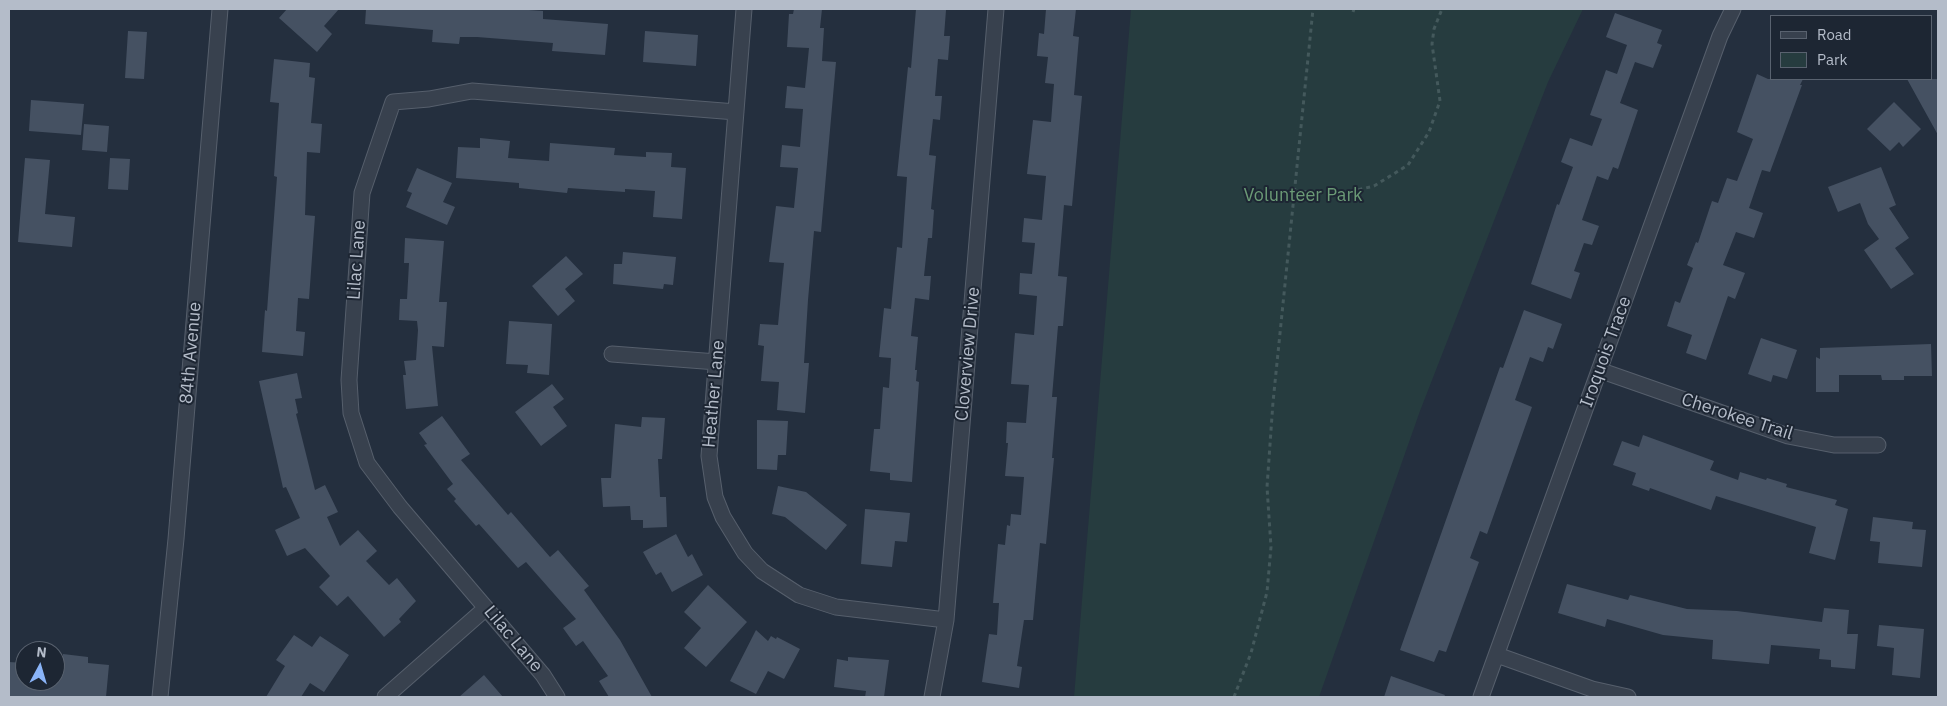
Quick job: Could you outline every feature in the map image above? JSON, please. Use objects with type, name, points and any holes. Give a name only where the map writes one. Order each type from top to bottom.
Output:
[{"type":"street","name":"84th Avenue","points":[[160,697],[177,529],[220,9]]},
{"type":"street","name":"Heather Lane","points":[[744,9],[709,456],[710,473],[722,518],[745,552],[778,583],[817,603],[946,620]]},
{"type":"street","name":"Cloverview Drive","points":[[932,697],[946,620],[996,9]]},
{"type":"street","name":"Iroquois Trace","points":[[1482,697],[1720,36],[1732,9]]},
{"type":"street","name":"Lilac Lane","points":[[557,697],[543,675],[381,485],[367,463],[351,413],[349,380],[362,193],[392,102],[429,99],[472,91],[736,112]]},
{"type":"street","points":[[612,354],[717,362]]},
{"type":"street","name":"Cherokee Trail","points":[[1599,370],[1788,436],[1834,445],[1878,445]]},
{"type":"street","points":[[385,697],[486,608]]},
{"type":"street","points":[[1497,655],[1592,689],[1628,697]]},
{"type":"path","points":[[1234,697],[1256,636],[1267,592],[1272,546],[1268,487],[1269,459],[1314,9]]},
{"type":"path","points":[[1295,192],[1340,194],[1374,186],[1408,165],[1429,132],[1440,100],[1432,44],[1434,29],[1442,9]]},
{"type":"green space","name":"Volunteer Park","points":[[1131,9],[1583,9],[1548,82],[1420,411],[1319,697],[1074,697]]},
{"type":"building","points":[[287,9],[339,9],[324,26],[332,34],[317,52],[279,18]]},
{"type":"building","points":[[366,9],[515,9],[543,11],[543,19],[608,24],[605,55],[552,51],[553,43],[477,37],[460,37],[459,44],[432,42],[433,30],[365,24]]},
{"type":"building","points":[[794,9],[822,9],[820,28],[824,28],[822,61],[836,62],[821,232],[814,231],[804,363],[809,363],[805,413],[777,410],[779,382],[761,381],[764,346],[758,345],[760,324],[778,325],[784,263],[769,262],[776,206],[794,208],[798,168],[780,167],[782,145],[800,147],[803,109],[785,108],[787,86],[805,88],[809,48],[787,47],[789,14],[793,14]]},
{"type":"building","points":[[916,9],[946,10],[944,36],[950,36],[948,60],[938,59],[935,96],[942,96],[940,120],[933,119],[929,155],[936,156],[931,209],[934,210],[932,238],[928,238],[924,276],[931,276],[929,300],[915,298],[911,336],[918,337],[915,370],[917,370],[916,381],[919,382],[912,482],[890,480],[890,473],[870,471],[874,429],[880,429],[883,387],[889,388],[891,358],[879,357],[884,308],[891,309],[897,247],[902,248],[907,177],[897,176],[908,67],[911,68]]},
{"type":"building","points":[[1046,9],[1076,9],[1073,36],[1079,37],[1074,95],[1082,96],[1072,206],[1064,205],[1058,276],[1067,277],[1063,326],[1058,326],[1052,397],[1057,397],[1052,458],[1054,458],[1046,544],[1040,543],[1033,620],[1024,620],[1017,666],[1022,667],[1019,688],[982,682],[989,634],[997,635],[999,603],[993,603],[998,544],[1005,545],[1007,525],[1010,526],[1011,514],[1021,515],[1024,477],[1005,476],[1008,443],[1006,443],[1007,422],[1026,423],[1029,385],[1011,384],[1015,333],[1034,335],[1037,296],[1019,294],[1020,273],[1032,274],[1035,243],[1022,242],[1024,218],[1042,220],[1046,176],[1027,174],[1033,120],[1051,122],[1054,84],[1045,83],[1048,57],[1037,56],[1039,33],[1044,34]]},
{"type":"building","points":[[1615,13],[1662,30],[1657,43],[1662,45],[1653,68],[1635,62],[1620,103],[1638,110],[1618,169],[1613,167],[1608,180],[1597,176],[1582,220],[1599,226],[1592,245],[1584,243],[1574,271],[1580,273],[1571,299],[1531,284],[1557,204],[1559,205],[1573,167],[1561,162],[1570,138],[1592,146],[1602,119],[1590,115],[1606,70],[1617,74],[1627,45],[1606,37]]},
{"type":"building","points":[[128,31],[147,32],[144,79],[125,78]]},
{"type":"building","points":[[645,31],[698,35],[696,66],[643,62]]},
{"type":"building","points":[[274,59],[310,63],[309,77],[315,78],[311,123],[322,124],[320,153],[307,152],[305,215],[315,216],[309,299],[298,298],[296,331],[305,332],[303,356],[262,352],[277,177],[274,176],[279,103],[270,102]]},
{"type":"building","points":[[1757,74],[1770,80],[1802,80],[1770,172],[1762,170],[1749,208],[1763,213],[1754,238],[1736,232],[1723,265],[1745,273],[1735,299],[1728,296],[1706,360],[1686,353],[1692,335],[1667,326],[1675,301],[1680,303],[1693,268],[1687,265],[1696,242],[1698,243],[1712,201],[1718,203],[1727,178],[1737,181],[1753,139],[1737,132]]},
{"type":"building","points":[[1938,79],[1938,135],[1908,80]]},
{"type":"building","points":[[31,100],[84,104],[81,135],[29,131]]},
{"type":"building","points":[[1894,102],[1921,129],[1903,147],[1899,142],[1890,151],[1867,129]]},
{"type":"building","points":[[84,124],[109,126],[107,152],[82,150]]},
{"type":"building","points":[[480,138],[510,141],[508,158],[549,161],[550,143],[615,148],[614,155],[646,157],[646,152],[672,153],[671,167],[686,168],[682,219],[653,217],[655,191],[625,189],[625,192],[568,188],[567,193],[519,188],[519,183],[456,178],[458,147],[480,148]]},
{"type":"building","points":[[25,158],[50,160],[45,214],[75,217],[72,247],[18,242]]},
{"type":"building","points":[[110,158],[130,159],[128,190],[108,189]]},
{"type":"building","points":[[1881,167],[1896,205],[1889,208],[1909,238],[1895,248],[1914,274],[1891,289],[1864,250],[1879,239],[1868,224],[1860,203],[1838,212],[1828,187]]},
{"type":"building","points":[[417,168],[452,183],[443,202],[455,207],[447,225],[406,207],[412,193],[407,191]]},
{"type":"building","points":[[405,238],[444,241],[439,302],[447,302],[444,347],[432,346],[438,406],[406,409],[403,375],[406,375],[404,361],[416,360],[418,330],[417,321],[399,320],[400,299],[407,299],[409,263],[404,263]]},
{"type":"building","points":[[623,252],[676,257],[673,285],[664,284],[663,289],[613,284],[614,264],[622,264]]},
{"type":"building","points":[[566,256],[583,274],[565,289],[575,301],[558,316],[532,286]]},
{"type":"building","points":[[1524,310],[1562,324],[1553,349],[1548,347],[1543,362],[1530,357],[1515,400],[1532,407],[1487,534],[1480,531],[1470,558],[1479,562],[1446,652],[1439,650],[1434,662],[1400,650],[1500,367],[1503,368]]},
{"type":"building","points":[[509,321],[552,324],[549,375],[527,373],[528,365],[506,364]]},
{"type":"building","points":[[1761,338],[1797,350],[1787,379],[1773,375],[1771,382],[1748,374]]},
{"type":"building","points":[[1931,344],[1932,376],[1904,376],[1904,380],[1882,380],[1881,375],[1839,375],[1839,392],[1816,392],[1816,357],[1820,359],[1820,348]]},
{"type":"building","points":[[297,373],[302,398],[295,399],[298,413],[296,414],[315,490],[325,485],[338,512],[327,517],[340,546],[358,530],[377,551],[366,561],[389,585],[397,578],[416,601],[399,619],[401,622],[384,637],[348,596],[337,606],[319,587],[330,576],[305,548],[287,556],[275,530],[300,518],[286,487],[283,488],[259,381]]},
{"type":"building","points":[[552,384],[564,399],[553,407],[567,426],[541,446],[515,412]]},
{"type":"building","points":[[442,416],[470,454],[461,460],[508,515],[511,512],[550,557],[558,550],[589,586],[584,590],[620,640],[652,697],[609,697],[599,681],[608,676],[583,641],[576,646],[563,628],[576,619],[526,562],[518,568],[479,524],[476,526],[454,501],[456,499],[447,489],[453,484],[424,445],[427,444],[419,433]]},
{"type":"building","points":[[642,417],[665,418],[662,459],[658,459],[660,497],[666,497],[667,527],[643,528],[643,520],[631,520],[630,506],[603,507],[601,478],[611,478],[615,424],[641,427]]},
{"type":"building","points":[[757,420],[788,421],[786,455],[778,455],[777,470],[757,469]]},
{"type":"building","points":[[1643,435],[1714,461],[1710,470],[1738,480],[1740,472],[1766,480],[1767,478],[1787,484],[1786,487],[1837,500],[1835,505],[1848,509],[1835,560],[1809,553],[1816,527],[1716,496],[1711,510],[1650,488],[1649,491],[1632,485],[1636,473],[1613,465],[1622,441],[1639,447]]},
{"type":"building","points":[[778,486],[806,492],[847,525],[826,550],[785,517],[772,514]]},
{"type":"building","points":[[865,509],[910,513],[907,542],[895,541],[892,567],[861,564]]},
{"type":"building","points":[[1873,517],[1913,522],[1912,529],[1926,530],[1922,567],[1878,563],[1880,542],[1870,541]]},
{"type":"building","points":[[676,534],[688,557],[692,554],[703,575],[672,592],[661,572],[656,575],[643,552]]},
{"type":"building","points":[[1567,584],[1628,600],[1630,595],[1687,609],[1737,611],[1822,622],[1824,608],[1849,610],[1847,634],[1858,634],[1855,669],[1831,667],[1831,660],[1819,659],[1820,649],[1771,645],[1769,664],[1712,659],[1713,640],[1663,635],[1607,619],[1605,627],[1558,613]]},
{"type":"building","points":[[708,585],[747,622],[706,667],[684,648],[701,628],[684,612]]},
{"type":"building","points":[[1879,625],[1924,629],[1920,678],[1892,675],[1894,648],[1877,646]]},
{"type":"building","points":[[756,630],[768,641],[771,636],[776,639],[777,637],[800,649],[784,679],[768,671],[756,694],[730,681]]},
{"type":"building","points":[[294,635],[312,647],[320,636],[349,655],[324,692],[310,683],[301,697],[266,697],[285,666],[276,660]]},
{"type":"building","points":[[65,654],[88,657],[88,663],[109,665],[106,697],[9,696],[9,662],[15,662],[15,691],[65,691]]},
{"type":"building","points":[[848,657],[889,660],[884,697],[865,697],[866,691],[834,687],[837,659],[848,661]]},
{"type":"building","points":[[484,675],[503,697],[459,697]]},
{"type":"building","points":[[1391,676],[1445,695],[1444,697],[1384,697]]}]
